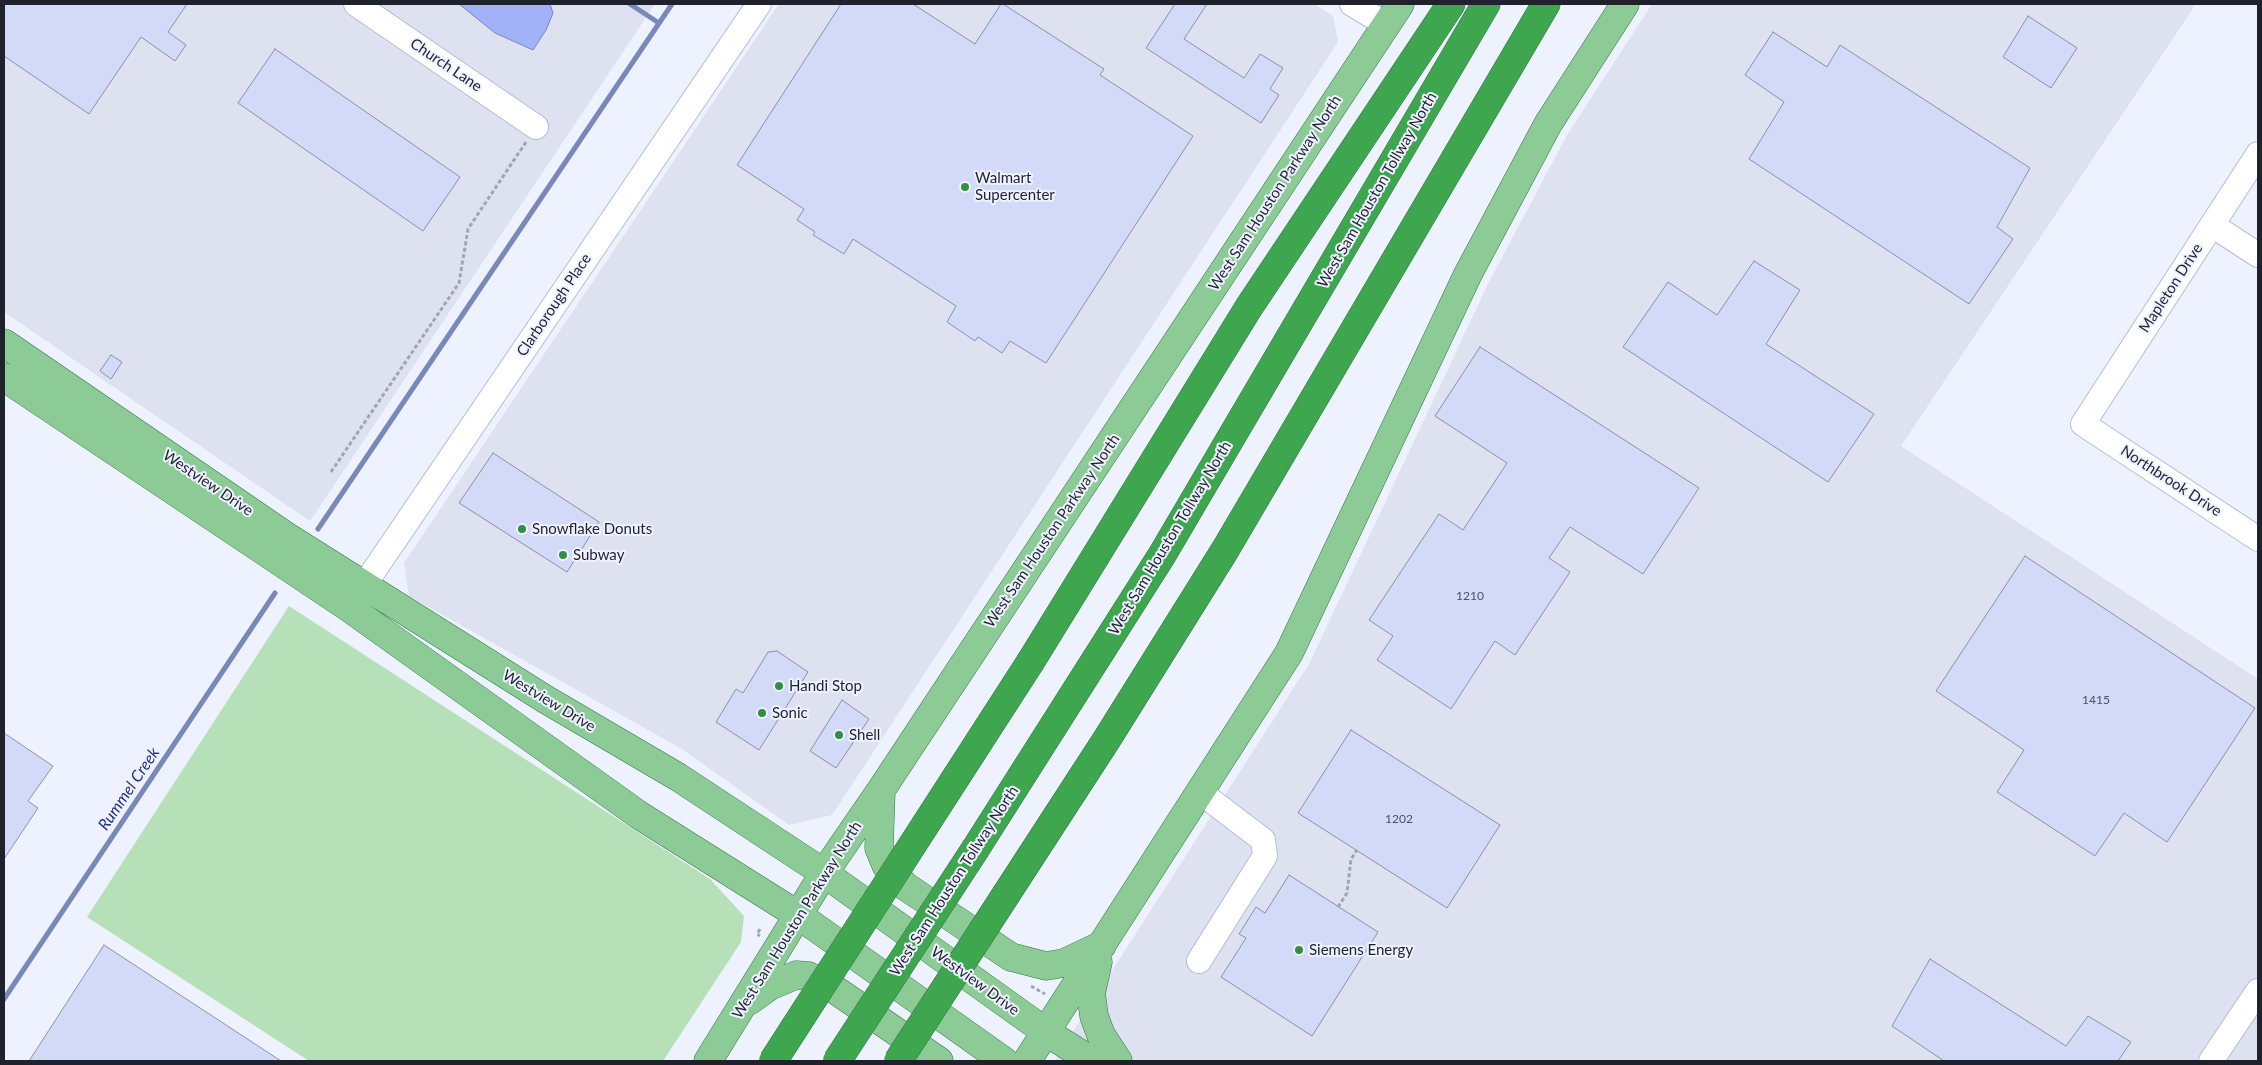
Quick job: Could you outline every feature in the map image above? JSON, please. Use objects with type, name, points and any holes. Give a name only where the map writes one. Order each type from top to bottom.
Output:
[{"type":"highway","points":[[773,1061],[1031,661],[1248,307],[1451,4]]},
{"type":"highway","name":"West Sam Houston Tollway North","points":[[837,1061],[976,848],[1162,554],[1486,4]]},
{"type":"highway","points":[[898,1061],[1008,893],[1204,584],[1546,4]]},
{"type":"main road","points":[[1027,1061],[1289,653],[1468,274],[1548,124],[1625,4]]},
{"type":"main road","name":"West Sam Houston Parkway North","points":[[708,1061],[824,872],[881,790],[1393,14]]},
{"type":"main road","name":"Westview Drive","points":[[4,344],[286,536],[356,596],[639,815],[798,915],[1004,1061]]},
{"type":"main road","name":"Westview Drive","points":[[4,377],[356,596],[544,699],[678,777],[824,872],[1046,1032],[1092,1061]]},
{"type":"main road","points":[[881,790],[879,848],[886,865],[905,886],[1011,957],[1046,966],[1064,963],[1102,946]]},
{"type":"main road","points":[[1102,946],[1091,993],[1094,1016],[1101,1035],[1118,1061]]},
{"type":"main road","points":[[743,1006],[770,986],[796,975],[809,976],[834,989],[939,1061]]},
{"type":"street","name":"Church Lane","points":[[356,4],[536,127]]},
{"type":"street","name":"Clarborough Place","points":[[356,596],[759,4]]},
{"type":"street","points":[[1352,4],[1393,14]]},
{"type":"street","name":"Mapleton Drive","points":[[2083,424],[2258,154]]},
{"type":"street","points":[[2212,225],[2258,255]]},
{"type":"street","name":"Northbrook Drive","points":[[2083,424],[2258,539]]},
{"type":"street","points":[[1200,792],[1263,840],[1265,856],[1200,961]]},
{"type":"street","points":[[2212,1061],[2258,991]]},
{"type":"path","points":[[331,472],[459,283],[468,229],[536,127]]},
{"type":"path","points":[[1338,907],[1347,893],[1351,859],[1357,850]]},
{"type":"shaded area","points":[[4,4],[655,4],[310,521],[4,312]]},
{"type":"shaded area","points":[[779,4],[1314,4],[1333,16],[1338,42],[832,815],[789,825],[682,749],[409,596],[404,563]]},
{"type":"shaded area","points":[[1652,4],[2196,4],[1901,446],[2258,679],[2258,1061],[1054,1061],[1309,664],[1488,284],[1567,135]]},
{"type":"green space","points":[[289,606],[710,879],[744,916],[741,942],[663,1061],[309,1061],[87,917]]},
{"type":"water","points":[[459,4],[550,4],[553,13],[546,30],[533,50],[495,33]]},
{"type":"building","points":[[4,4],[187,4],[168,32],[186,45],[175,61],[141,37],[89,114],[4,56]]},
{"type":"building","name":"Walmart Supercenter","points":[[841,4],[913,4],[975,44],[1001,4],[1003,4],[1104,69],[1100,75],[1193,136],[1046,363],[1010,341],[1002,353],[978,337],[975,341],[947,322],[956,306],[853,239],[844,254],[813,235],[815,232],[797,220],[804,209],[737,165]]},
{"type":"building","points":[[1175,4],[1207,4],[1184,39],[1244,78],[1260,54],[1283,68],[1270,89],[1279,95],[1261,123],[1146,48]]},
{"type":"building","points":[[2028,16],[2077,48],[2051,88],[2003,57]]},
{"type":"building","points":[[1773,32],[1827,67],[1840,45],[2030,168],[1997,227],[2013,239],[1969,304],[1749,159],[1784,102],[1745,75]]},
{"type":"building","points":[[275,49],[460,177],[423,231],[238,103]]},
{"type":"building","points":[[1754,261],[1800,290],[1766,344],[1874,414],[1828,482],[1623,347],[1668,282],[1717,315]]},
{"type":"building","points":[[1480,347],[1699,488],[1643,574],[1570,527],[1549,558],[1570,572],[1515,655],[1495,641],[1451,709],[1377,660],[1393,636],[1369,620],[1439,514],[1463,530],[1507,463],[1435,416]]},
{"type":"building","points":[[111,355],[122,362],[111,379],[100,371]]},
{"type":"building","points":[[493,453],[599,522],[567,572],[459,503]]},
{"type":"building","points":[[2025,556],[2255,708],[2167,842],[2124,813],[2095,856],[1997,792],[2024,750],[1936,691]]},
{"type":"building","points":[[777,651],[808,672],[759,750],[716,722],[736,689],[743,693],[768,652]]},
{"type":"building","name":"Shell","points":[[842,700],[869,719],[836,768],[810,751]]},
{"type":"building","points":[[1351,730],[1500,825],[1447,908],[1298,813]]},
{"type":"building","points":[[4,733],[53,766],[28,801],[38,808],[4,859]]},
{"type":"building","points":[[1289,875],[1378,932],[1312,1036],[1221,977],[1246,938],[1239,934],[1256,907],[1265,913]]},
{"type":"building","points":[[104,945],[281,1061],[29,1061]]},
{"type":"building","points":[[1930,959],[2066,1046],[2088,1016],[2131,1042],[2118,1061],[1944,1061],[1892,1026]]},
{"type":"waterway","name":"Rummel Creek","points":[[630,4],[659,23]]},
{"type":"waterway","points":[[318,529],[672,4]]},
{"type":"waterway","name":"Rummel Creek","points":[[4,999],[275,593]]},
{"type":"place","name":"Walmart Supercenter","points":[[965,187]]},
{"type":"place","name":"Snowflake Donuts","points":[[522,529]]},
{"type":"place","name":"Subway","points":[[563,555]]},
{"type":"place","name":"Handi Stop","points":[[779,686]]},
{"type":"place","name":"Sonic","points":[[762,713]]},
{"type":"place","name":"Shell","points":[[839,735]]},
{"type":"place","name":"Siemens Energy","points":[[1299,950]]}]
